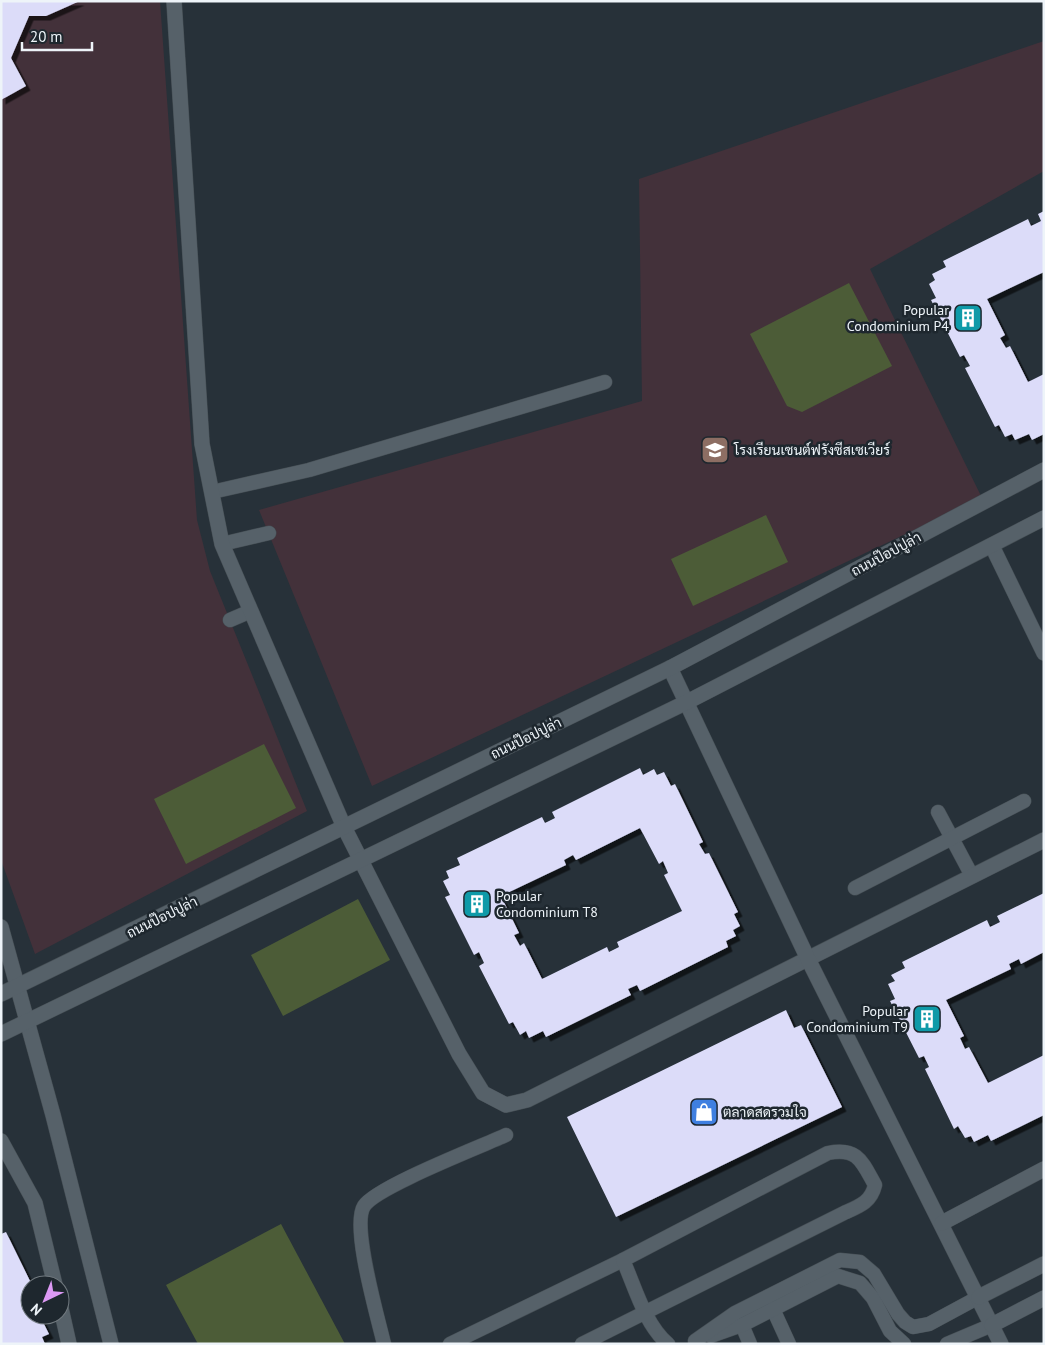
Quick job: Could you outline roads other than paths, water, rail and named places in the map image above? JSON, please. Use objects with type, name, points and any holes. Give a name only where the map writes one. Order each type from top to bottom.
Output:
[{"type":"street","points":[[174,1],[202,444],[222,544],[344,827],[459,1054],[483,1093],[506,1105],[528,1100],[1044,840]]},
{"type":"street","name":"ถนนป๊อปปูล่า","points":[[1,994],[17,988],[670,668],[1044,470]]},
{"type":"street","points":[[1,1034],[687,702],[1044,518]]},
{"type":"street","points":[[992,546],[1044,652]]},
{"type":"street","points":[[670,668],[808,959],[1002,1344]]},
{"type":"street","points":[[1,927],[111,1344]]},
{"type":"street","points":[[1,1141],[35,1203],[53,1275]]},
{"type":"street","points":[[942,1224],[1044,1169]]},
{"type":"street","points":[[978,1297],[1044,1264]]},
{"type":"street","points":[[992,1325],[1044,1298]]},
{"type":"street","points":[[65,1325],[69,1344]]},
{"type":"lane","points":[[212,492],[309,470],[605,382]]},
{"type":"lane","points":[[222,544],[269,533]]},
{"type":"lane","points":[[230,620],[251,611]]},
{"type":"lane","points":[[855,888],[1024,801]]},
{"type":"lane","points":[[938,812],[972,876]]},
{"type":"lane","points":[[384,1344],[359,1227],[364,1206],[385,1190],[506,1135]]},
{"type":"lane","points":[[450,1344],[622,1260],[828,1154],[842,1150],[853,1153],[862,1161],[875,1185],[873,1194],[866,1203],[582,1344]]},
{"type":"lane","points":[[622,1260],[646,1311],[660,1336],[668,1344]]},
{"type":"lane","points":[[692,1342],[735,1312],[840,1260],[860,1262],[874,1274],[898,1314],[905,1322],[913,1326],[929,1324],[978,1297]]},
{"type":"lane","points":[[692,1342],[742,1325],[838,1276],[860,1283],[873,1298],[890,1331],[904,1344]]},
{"type":"lane","points":[[773,1309],[789,1344]]},
{"type":"lane","points":[[742,1325],[750,1344]]},
{"type":"lane","points":[[948,1344],[992,1325]]},
{"type":"place","name":"Popular Condominium P4","points":[[968,318]]},
{"type":"place","name":"โรงเรียนเซนต์ฟรังซีสเซเวียร์","points":[[715,450]]},
{"type":"place","name":"Popular Condominium T8","points":[[477,904]]},
{"type":"place","name":"Popular Condominium T9","points":[[927,1019]]},
{"type":"place","name":"ตลาดสดรวมใจ","points":[[704,1112]]}]
